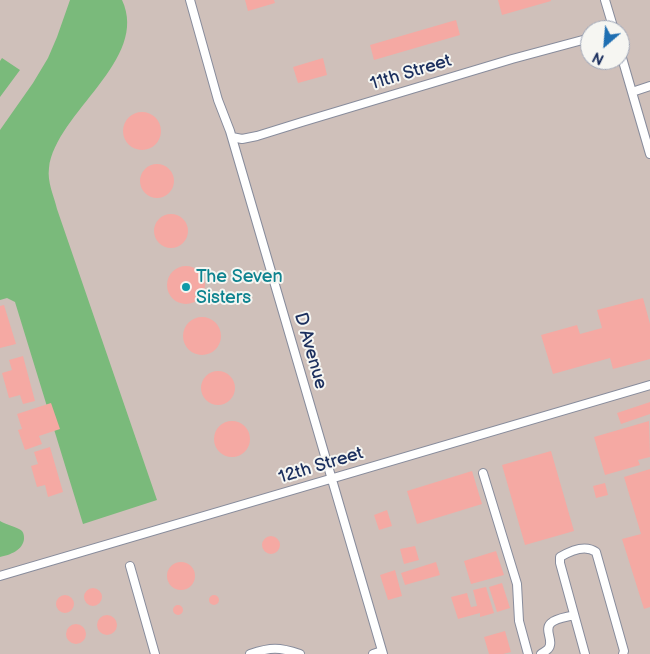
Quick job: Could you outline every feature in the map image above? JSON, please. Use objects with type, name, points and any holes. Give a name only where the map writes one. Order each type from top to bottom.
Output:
[{"type":"lane","name":"D Avenue","points":[[190,0],[218,100],[232,137],[383,652]]},
{"type":"lane","points":[[605,0],[610,20]]},
{"type":"lane","name":"11th Street","points":[[232,137],[242,139],[257,136],[512,58],[580,41]]},
{"type":"lane","points":[[626,70],[650,154]]},
{"type":"lane","points":[[632,92],[650,86]]},
{"type":"lane","name":"12th Street","points":[[0,576],[650,385]]},
{"type":"lane","points":[[483,473],[517,584],[519,622],[528,654]]},
{"type":"lane","points":[[585,654],[560,557],[566,553],[586,548],[596,552],[624,651],[623,654]]},
{"type":"lane","points":[[130,566],[155,654]]},
{"type":"lane","points":[[541,654],[551,645],[548,631],[549,625],[553,621],[574,615]]},
{"type":"lane","points":[[250,654],[273,648],[300,654]]},
{"type":"lane","points":[[373,654],[383,652]]},
{"type":"shaded area","points":[[0,0],[650,0],[650,654],[0,654]]},
{"type":"green space","points":[[70,0],[122,0],[127,22],[123,44],[113,65],[67,127],[55,147],[49,173],[57,209],[157,500],[83,524],[15,302],[7,298],[0,300],[0,130],[48,58]]},
{"type":"green space","points":[[2,58],[20,70],[0,97],[0,61]]},
{"type":"green space","points":[[0,521],[22,531],[24,539],[19,549],[0,557]]},
{"type":"building","points":[[245,0],[274,0],[275,3],[248,11]]},
{"type":"building","points":[[498,0],[551,0],[551,1],[502,15]]},
{"type":"building","points":[[456,20],[460,35],[374,60],[370,45]]},
{"type":"building","points":[[323,58],[327,75],[298,83],[293,67]]},
{"type":"building","points":[[142,112],[155,118],[161,131],[155,144],[142,150],[129,144],[123,131],[129,118]]},
{"type":"building","points":[[157,164],[164,165],[169,169],[173,174],[173,188],[169,193],[164,197],[157,198],[150,197],[145,193],[141,188],[140,181],[141,174],[145,169],[150,165]]},
{"type":"building","points":[[171,214],[183,219],[188,231],[183,243],[171,248],[159,243],[154,231],[159,219]]},
{"type":"building","name":"The Seven Sisters","points":[[186,266],[199,272],[205,285],[199,298],[186,304],[173,298],[167,285],[173,272]]},
{"type":"building","points":[[643,298],[650,324],[650,359],[613,369],[610,358],[553,374],[541,335],[577,325],[580,334],[602,328],[597,310]]},
{"type":"building","points":[[4,305],[16,344],[0,348],[0,306]]},
{"type":"building","points":[[202,317],[209,318],[215,323],[220,329],[220,343],[215,349],[209,354],[202,355],[195,354],[189,349],[184,343],[183,336],[184,329],[189,323],[195,318]]},
{"type":"building","points":[[23,356],[35,401],[23,404],[20,395],[9,398],[2,373],[12,370],[9,360]]},
{"type":"building","points":[[218,371],[230,376],[235,388],[230,400],[218,405],[206,400],[201,388],[206,376]]},
{"type":"building","points":[[650,402],[650,414],[621,424],[617,413]]},
{"type":"building","points":[[51,403],[60,429],[39,436],[42,444],[25,450],[18,430],[22,429],[17,414]]},
{"type":"building","points":[[232,421],[239,422],[245,426],[249,432],[249,446],[245,452],[239,456],[232,457],[225,456],[219,452],[215,446],[214,439],[215,432],[219,426],[225,422]]},
{"type":"building","points":[[649,421],[650,457],[638,460],[640,465],[605,475],[594,437]]},
{"type":"building","points":[[50,447],[63,492],[48,497],[45,485],[37,487],[31,466],[38,464],[34,452]]},
{"type":"building","points":[[551,451],[574,531],[525,545],[502,465]]},
{"type":"building","points":[[650,469],[650,607],[644,609],[622,539],[641,534],[624,477]]},
{"type":"building","points":[[472,471],[482,504],[417,524],[407,491]]},
{"type":"building","points":[[605,483],[608,495],[596,498],[593,486]]},
{"type":"building","points":[[387,510],[392,526],[379,530],[374,515]]},
{"type":"building","points":[[271,536],[277,539],[280,545],[277,551],[271,554],[265,551],[262,545],[265,539]]},
{"type":"building","points":[[415,546],[419,560],[404,564],[400,549]]},
{"type":"building","points":[[496,551],[504,575],[471,584],[464,561]]},
{"type":"building","points":[[181,562],[191,566],[195,576],[191,586],[181,590],[171,586],[167,576],[171,566]]},
{"type":"building","points":[[436,562],[440,575],[405,585],[401,573]]},
{"type":"building","points":[[395,570],[402,596],[388,600],[380,575]]},
{"type":"building","points":[[502,583],[510,608],[497,612],[489,587]]},
{"type":"building","points":[[486,587],[494,613],[480,617],[480,613],[458,619],[451,597],[467,593],[471,607],[477,606],[473,590]]},
{"type":"building","points":[[93,588],[99,591],[102,597],[99,603],[93,606],[87,603],[84,597],[87,591]]},
{"type":"building","points":[[65,595],[71,598],[74,604],[71,610],[65,613],[59,610],[56,604],[59,598]]},
{"type":"building","points":[[214,595],[219,600],[214,605],[209,600]]},
{"type":"building","points":[[178,605],[183,610],[178,615],[173,610]]},
{"type":"building","points":[[103,615],[111,615],[117,621],[117,629],[111,635],[103,635],[97,629],[97,621]]},
{"type":"building","points":[[72,624],[80,624],[86,630],[86,638],[80,644],[72,644],[66,638],[66,630]]},
{"type":"building","points":[[505,631],[511,652],[489,654],[484,637]]},
{"type":"place","name":"The Seven Sisters","points":[[186,287]]}]
